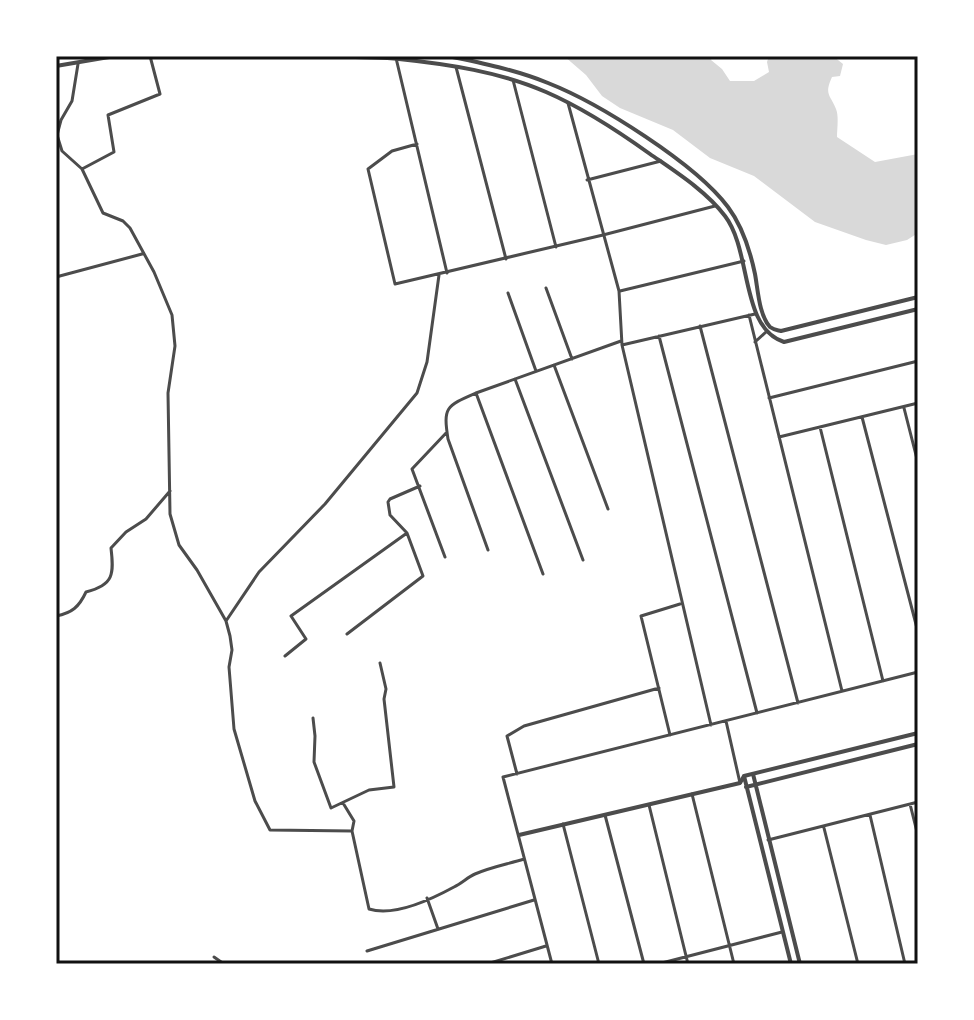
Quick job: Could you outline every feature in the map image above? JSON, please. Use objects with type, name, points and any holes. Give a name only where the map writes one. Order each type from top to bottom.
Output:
[{"type":"street","points":[[56,66],[115,56]]},
{"type":"street","points":[[82,169],[114,152],[108,115],[160,94],[150,56]]},
{"type":"street","points":[[344,56],[396,58],[513,80],[546,91],[621,133],[716,205],[727,218],[744,261],[755,314],[772,337],[784,342],[918,309]]},
{"type":"street","points":[[448,56],[508,69],[548,82],[577,96],[676,159],[706,183],[738,222],[770,327],[778,330],[918,297]]},
{"type":"street","points":[[396,58],[447,273]]},
{"type":"street","points":[[78,64],[72,101],[57,135],[62,151],[82,169],[103,213],[127,224],[154,272],[174,329],[175,346],[168,393],[170,514],[179,545],[226,621],[232,650],[229,667],[234,729],[255,801],[270,830],[352,831]]},
{"type":"street","points":[[456,67],[506,259]]},
{"type":"street","points":[[513,80],[556,247]]},
{"type":"street","points":[[568,103],[619,291],[622,343],[711,725]]},
{"type":"street","points":[[417,144],[392,151],[370,167],[368,172],[395,284],[556,247],[716,205]]},
{"type":"street","points":[[587,180],[661,161]]},
{"type":"street","points":[[56,277],[142,254]]},
{"type":"street","points":[[619,291],[744,261]]},
{"type":"street","points":[[226,621],[259,572],[325,504],[417,393],[427,362],[439,275]]},
{"type":"street","points":[[546,288],[572,359]]},
{"type":"street","points":[[508,293],[536,371]]},
{"type":"street","points":[[868,309],[870,321]]},
{"type":"street","points":[[488,550],[443,423],[446,413],[458,401],[622,343],[755,314]]},
{"type":"street","points":[[749,315],[842,691]]},
{"type":"street","points":[[700,326],[798,703]]},
{"type":"street","points":[[772,337],[778,330]]},
{"type":"street","points":[[755,342],[766,332]]},
{"type":"street","points":[[659,336],[757,713]]},
{"type":"street","points":[[769,398],[918,361]]},
{"type":"street","points":[[554,365],[608,509]]},
{"type":"street","points":[[515,379],[583,560]]},
{"type":"street","points":[[476,393],[543,574]]},
{"type":"street","points":[[779,437],[918,403]]},
{"type":"street","points":[[903,407],[918,463]]},
{"type":"street","points":[[862,417],[918,632]]},
{"type":"street","points":[[820,427],[883,681]]},
{"type":"street","points":[[445,557],[413,467],[447,432]]},
{"type":"street","points":[[347,634],[423,576],[407,533],[390,515],[388,502],[420,486]]},
{"type":"street","points":[[56,616],[68,614],[80,605],[86,592],[102,588],[108,582],[112,574],[111,548],[126,532],[146,519],[170,491]]},
{"type":"street","points":[[285,656],[306,639],[291,616],[407,533]]},
{"type":"street","points":[[670,735],[641,616],[681,604]]},
{"type":"street","points":[[313,718],[314,762],[331,808],[369,790],[394,787],[384,699],[386,689],[380,663]]},
{"type":"street","points":[[552,964],[503,777],[918,672]]},
{"type":"street","points":[[517,774],[507,736],[524,726],[659,688]]},
{"type":"street","points":[[726,721],[740,783]]},
{"type":"street","points":[[740,783],[744,776],[918,733]]},
{"type":"street","points":[[519,835],[740,783],[747,787],[755,786],[918,744]]},
{"type":"street","points":[[870,745],[872,756]]},
{"type":"street","points":[[753,774],[800,964]]},
{"type":"street","points":[[744,776],[791,964]]},
{"type":"street","points":[[692,794],[734,964]]},
{"type":"street","points":[[768,840],[918,802]]},
{"type":"street","points":[[343,803],[354,821],[352,831],[369,909],[398,909],[450,890],[471,875],[524,859]]},
{"type":"street","points":[[910,804],[918,836]]},
{"type":"street","points":[[649,805],[688,964]]},
{"type":"street","points":[[605,815],[644,964]]},
{"type":"street","points":[[870,815],[905,964]]},
{"type":"street","points":[[563,824],[599,964]]},
{"type":"street","points":[[824,827],[858,964]]},
{"type":"street","points":[[427,898],[439,929]]},
{"type":"street","points":[[367,951],[534,900]]},
{"type":"street","points":[[658,964],[783,932]]},
{"type":"street","points":[[487,964],[546,946]]},
{"type":"street","points":[[214,957],[224,964]]},
{"type":"shaded area","points":[[564,56],[713,56],[711,60],[730,81],[754,81],[769,72],[769,56],[833,56],[843,64],[840,76],[832,77],[828,87],[837,112],[837,137],[875,162],[918,154],[918,233],[907,240],[886,245],[815,222],[754,176],[710,158],[673,130],[620,108],[602,96],[586,75]]}]
